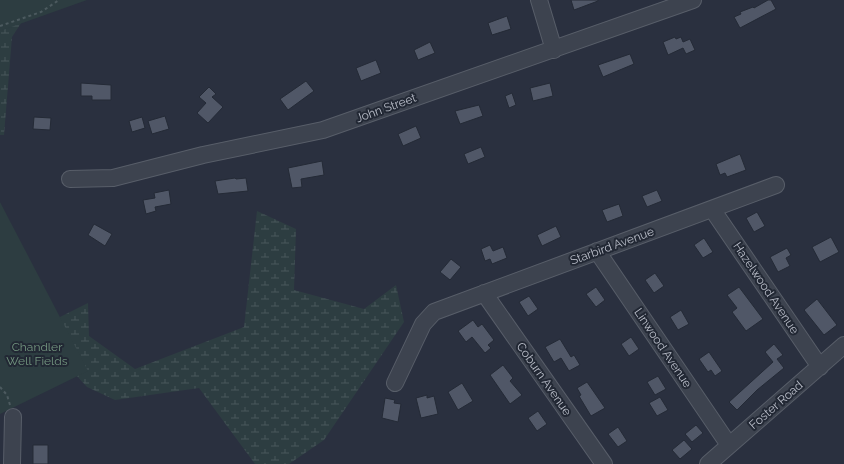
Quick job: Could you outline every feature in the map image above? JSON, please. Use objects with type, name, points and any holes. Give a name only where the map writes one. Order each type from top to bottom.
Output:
[{"type":"street","points":[[539,0],[554,50]]},
{"type":"street","name":"John Street","points":[[70,178],[113,178],[203,156],[323,130],[693,0]]},
{"type":"street","name":"Starbird Avenue","points":[[396,382],[423,324],[434,312],[776,185]]},
{"type":"street","name":"Hazelwood Avenue","points":[[712,209],[820,367]]},
{"type":"street","name":"Linwood Avenue","points":[[597,251],[730,445]]},
{"type":"street","name":"Coburn Avenue","points":[[484,293],[604,464]]},
{"type":"street","name":"Foster Road","points":[[708,464],[844,345]]},
{"type":"street","points":[[12,464],[13,417]]},
{"type":"path","points":[[0,26],[41,12],[59,0]]},
{"type":"path","points":[[0,387],[7,395],[13,417]]},
{"type":"green space","points":[[0,0],[36,0],[12,37],[4,135],[0,135]]},
{"type":"green space","points":[[0,0],[87,0],[0,31]]},
{"type":"green space","name":"Chandler Well Fields","points":[[0,202],[88,371],[0,414]]},
{"type":"green space","points":[[257,211],[296,229],[294,290],[364,309],[396,285],[404,322],[324,440],[289,464],[255,464],[199,388],[115,400],[87,387],[34,330],[88,303],[89,336],[135,369],[244,327]]},
{"type":"building","points":[[571,0],[598,0],[598,1],[574,10]]},
{"type":"building","points":[[768,0],[771,0],[776,9],[740,28],[734,17],[741,14],[740,12],[753,7],[754,8]]},
{"type":"building","points":[[507,16],[511,29],[492,35],[488,23]]},
{"type":"building","points":[[675,37],[676,39],[681,37],[683,42],[690,39],[695,50],[686,54],[683,48],[668,55],[663,42]]},
{"type":"building","points":[[430,42],[435,53],[418,60],[414,50]]},
{"type":"building","points":[[630,54],[634,64],[603,77],[598,65]]},
{"type":"building","points":[[376,60],[381,73],[361,81],[356,68]]},
{"type":"building","points":[[306,81],[314,91],[288,110],[280,99]]},
{"type":"building","points":[[81,83],[111,85],[111,100],[92,100],[92,96],[81,96]]},
{"type":"building","points":[[550,83],[553,96],[533,101],[530,88]]},
{"type":"building","points":[[209,87],[216,94],[212,97],[223,107],[208,123],[197,113],[206,103],[199,97]]},
{"type":"building","points":[[512,93],[516,105],[509,108],[505,96]]},
{"type":"building","points":[[479,105],[483,116],[460,124],[455,111]]},
{"type":"building","points":[[165,116],[169,129],[152,134],[148,121]]},
{"type":"building","points":[[34,117],[51,118],[50,130],[33,129]]},
{"type":"building","points":[[142,117],[145,128],[132,132],[129,121]]},
{"type":"building","points":[[416,126],[421,138],[403,146],[398,134]]},
{"type":"building","points":[[481,147],[485,157],[468,164],[464,154]]},
{"type":"building","points":[[740,154],[746,170],[727,177],[725,173],[720,175],[716,164]]},
{"type":"building","points":[[322,161],[324,175],[301,179],[302,187],[292,188],[288,168]]},
{"type":"building","points":[[246,178],[248,191],[218,194],[215,181]]},
{"type":"building","points":[[169,190],[171,204],[155,207],[156,211],[146,214],[143,200],[155,198],[154,193]]},
{"type":"building","points":[[657,190],[662,201],[647,207],[642,196]]},
{"type":"building","points":[[619,204],[623,216],[607,222],[602,210]]},
{"type":"building","points":[[757,212],[765,226],[754,232],[746,218]]},
{"type":"building","points":[[94,224],[112,234],[105,246],[88,235]]},
{"type":"building","points":[[556,226],[561,237],[542,246],[537,235]]},
{"type":"building","points":[[831,237],[839,252],[820,262],[812,247]]},
{"type":"building","points":[[704,238],[713,252],[703,258],[694,245]]},
{"type":"building","points":[[490,245],[493,251],[503,247],[507,258],[492,264],[490,259],[485,261],[481,249]]},
{"type":"building","points":[[787,248],[791,255],[786,258],[790,266],[778,272],[770,257]]},
{"type":"building","points":[[451,259],[461,267],[450,280],[440,272]]},
{"type":"building","points":[[655,273],[664,286],[654,293],[645,280]]},
{"type":"building","points":[[596,287],[605,300],[596,307],[586,294]]},
{"type":"building","points":[[739,287],[763,319],[746,331],[732,312],[737,308],[727,295]]},
{"type":"building","points":[[529,296],[538,309],[528,316],[519,302]]},
{"type":"building","points":[[817,299],[837,325],[824,335],[804,310]]},
{"type":"building","points":[[681,310],[689,324],[678,330],[670,317]]},
{"type":"building","points":[[473,320],[478,327],[482,324],[494,340],[488,345],[491,348],[485,353],[472,337],[466,342],[458,331]]},
{"type":"building","points":[[631,337],[639,349],[629,356],[621,344]]},
{"type":"building","points":[[560,339],[571,357],[574,355],[580,365],[569,371],[561,358],[554,362],[545,347]]},
{"type":"building","points":[[774,344],[783,355],[777,359],[784,368],[757,390],[737,410],[729,402],[773,362],[765,352]]},
{"type":"building","points":[[709,352],[722,371],[715,376],[711,370],[708,372],[699,359]]},
{"type":"building","points":[[503,365],[513,378],[510,381],[522,395],[510,404],[490,375]]},
{"type":"building","points":[[658,376],[666,389],[655,395],[647,382]]},
{"type":"building","points":[[587,382],[605,408],[591,416],[579,396],[581,395],[577,388]]},
{"type":"building","points":[[462,383],[473,401],[458,410],[448,392]]},
{"type":"building","points":[[427,395],[427,398],[434,396],[438,414],[421,418],[416,398]]},
{"type":"building","points":[[660,397],[668,410],[657,416],[649,403]]},
{"type":"building","points":[[385,398],[395,400],[394,403],[401,404],[398,422],[382,418]]},
{"type":"building","points":[[538,411],[547,424],[537,431],[528,418]]},
{"type":"building","points":[[696,425],[703,433],[692,442],[685,434]]},
{"type":"building","points":[[618,427],[627,441],[618,447],[608,434]]},
{"type":"building","points":[[684,440],[692,449],[680,459],[672,450]]},
{"type":"building","points":[[33,445],[48,445],[48,464],[33,464]]}]
